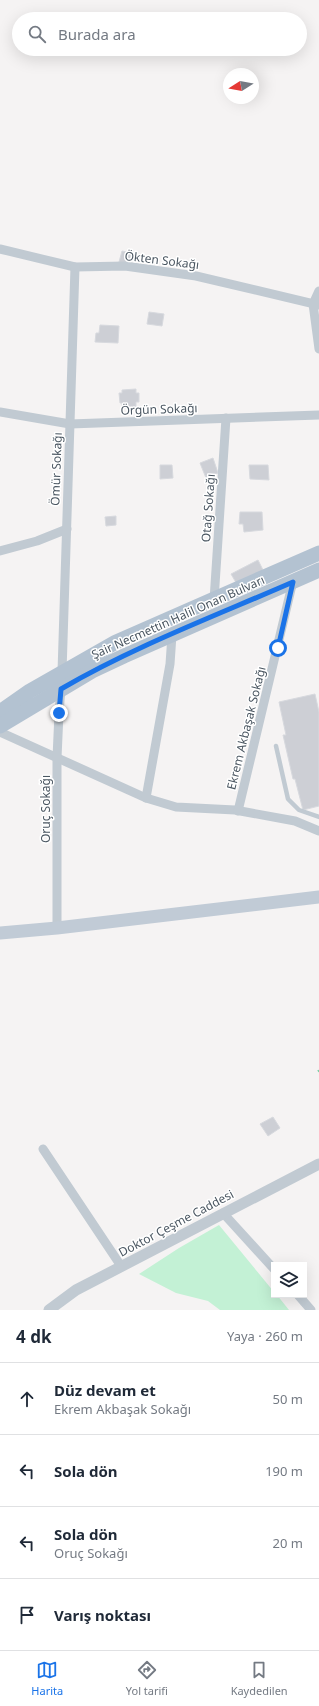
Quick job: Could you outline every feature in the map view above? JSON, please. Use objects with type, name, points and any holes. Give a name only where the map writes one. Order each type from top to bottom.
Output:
[{"type":"main road","name":"Şair Necmettin Halil Onan Bulvarı","points":[[0,712],[30,691],[116,642],[319,553]]},
{"type":"main road","name":"Şair Necmettin Halil Onan Bulvarı","points":[[0,726],[61,689],[111,662],[319,570]]},
{"type":"main road","points":[[0,933],[57,928],[319,897]]},
{"type":"street","name":"Ökten Sokağı","points":[[0,249],[75,267],[125,266],[196,276],[316,305]]},
{"type":"street","name":"Ömür Sokağı","points":[[62,672],[75,267]]},
{"type":"street","points":[[319,291],[316,305],[319,349]]},
{"type":"street","name":"Örgün Sokağı","points":[[0,412],[70,424],[319,414]]},
{"type":"street","name":"Otağ Sokağı","points":[[214,600],[226,418]]},
{"type":"street","points":[[0,552],[37,541],[67,529]]},
{"type":"street","name":"Ekrem Akbaşak Sokağı","points":[[238,811],[293,582]]},
{"type":"street","points":[[146,798],[170,664],[172,635]]},
{"type":"street","name":"Oruç Sokağı","points":[[57,928],[58,758],[61,689]]},
{"type":"street","points":[[0,732],[146,798],[176,807],[238,811],[295,822],[319,830]]},
{"type":"street","points":[[43,1150],[121,1266]]},
{"type":"street","name":"Doktor Çeşme Caddesi","points":[[49,1310],[76,1290],[319,1164]]},
{"type":"street","points":[[223,1213],[271,1266]]},
{"type":"street","points":[[301,1298],[311,1310]]},
{"type":"lane","points":[[276,746],[288,799],[300,810],[319,817]]},
{"type":"green space","points":[[219,1225],[271,1288],[271,1298],[279,1298],[289,1310],[220,1310],[208,1301],[176,1293],[139,1274],[179,1248]]},
{"type":"building","points":[[122,251],[132,253],[129,264],[119,262]]},
{"type":"building","points":[[149,312],[164,314],[162,326],[147,324]]},
{"type":"building","points":[[100,325],[119,326],[118,343],[95,342],[96,333],[99,333]]},
{"type":"building","points":[[136,389],[136,393],[139,393],[139,402],[136,402],[136,407],[122,408],[119,393],[122,393],[122,390]]},
{"type":"building","points":[[213,458],[218,473],[206,478],[200,463]]},
{"type":"building","points":[[160,465],[172,465],[173,478],[160,479]]},
{"type":"building","points":[[249,465],[268,465],[269,480],[250,479]]},
{"type":"building","points":[[240,512],[262,512],[263,530],[244,532],[243,524],[239,524]]},
{"type":"building","points":[[116,516],[116,525],[106,526],[105,517]]},
{"type":"building","points":[[258,560],[264,572],[238,586],[231,574]]},
{"type":"building","points":[[315,694],[319,712],[319,806],[303,810],[295,779],[293,779],[283,735],[286,735],[279,702]]},
{"type":"building","points":[[273,1117],[280,1128],[268,1136],[260,1124]]},
{"type":"route","points":[[59,713],[61,689],[92,671],[293,582],[278,648]]}]
